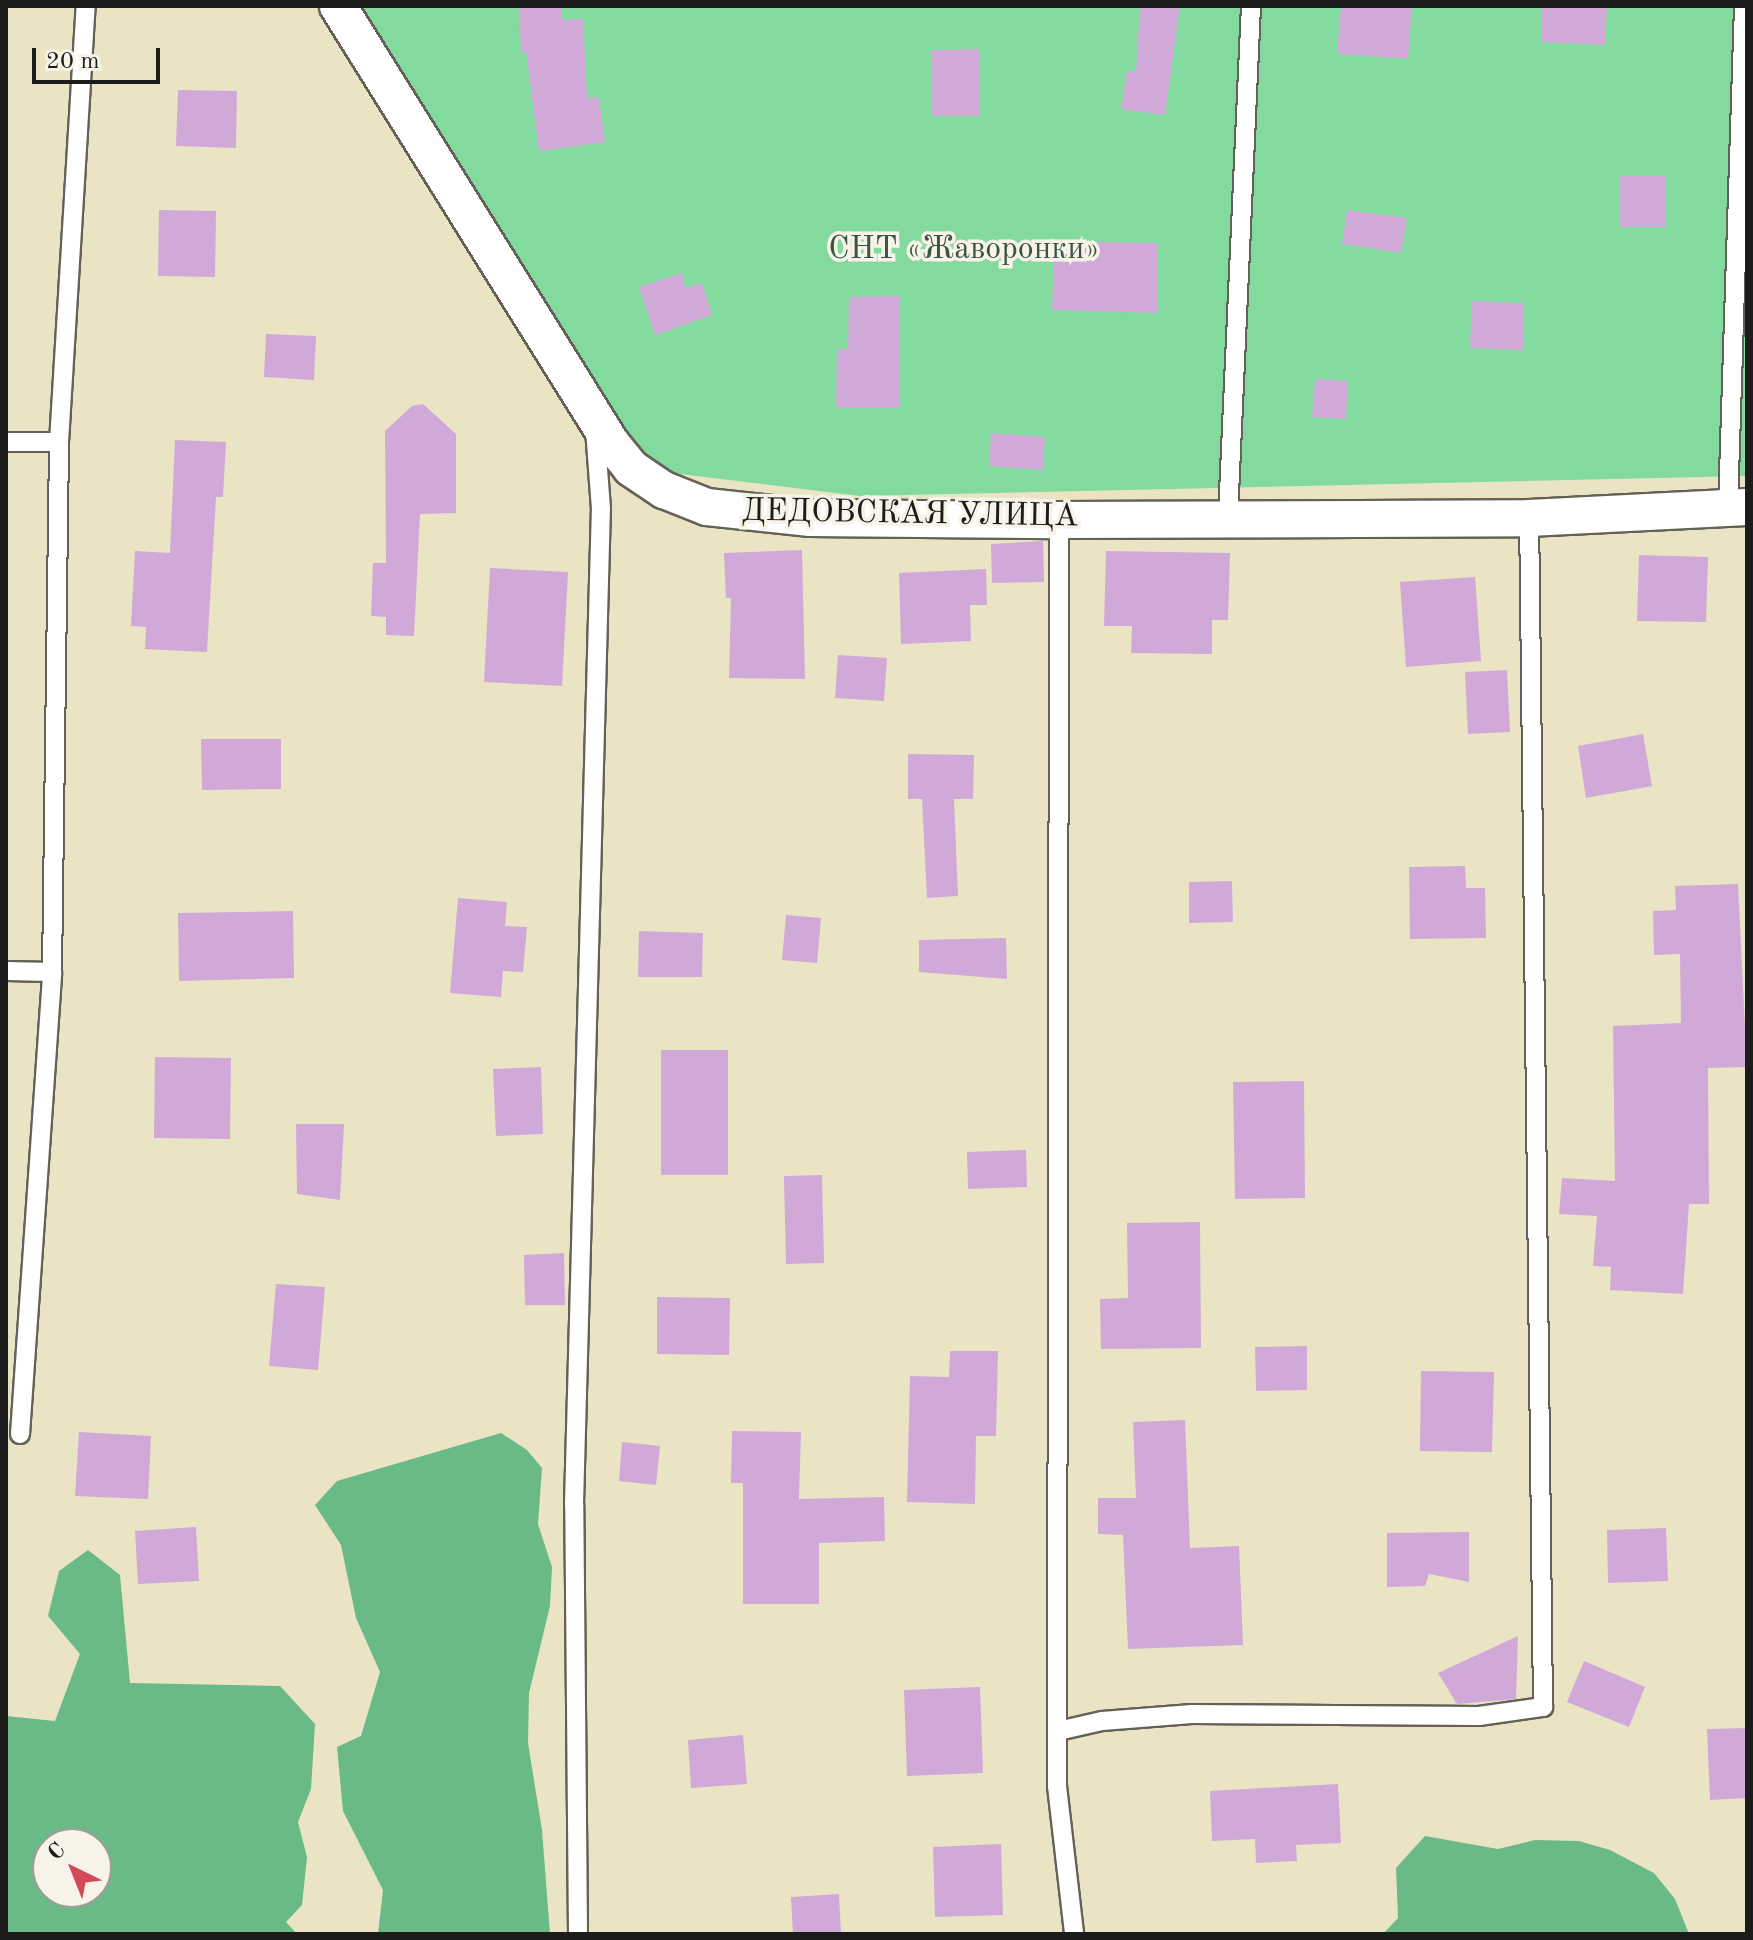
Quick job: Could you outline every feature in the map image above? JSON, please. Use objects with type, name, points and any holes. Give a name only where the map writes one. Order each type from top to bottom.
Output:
[{"type":"street","name":"ДЕДОВСКАЯ УЛИЦА","points":[[338,6],[594,418],[631,468],[664,490],[707,507],[810,518],[1059,520],[1228,516],[1529,518],[1737,507]]},
{"type":"lane","points":[[20,1434],[52,972],[59,442],[86,6]]},
{"type":"lane","points":[[1228,516],[1251,6]]},
{"type":"lane","points":[[1737,507],[1744,6]]},
{"type":"lane","points":[[578,1934],[574,1504],[601,509],[594,418]]},
{"type":"lane","points":[[6,442],[59,442]]},
{"type":"lane","points":[[1058,1731],[1102,1721],[1192,1714],[1479,1716],[1543,1707],[1529,518]]},
{"type":"lane","points":[[1059,520],[1058,1731],[1062,1866],[1074,1934]]},
{"type":"lane","points":[[6,971],[52,972]]},
{"type":"green space","name":"СНТ «Жаворонки»","points":[[338,6],[1747,6],[1747,476],[860,496],[631,468]]},
{"type":"green space","points":[[501,1433],[527,1450],[542,1468],[538,1524],[552,1567],[550,1606],[529,1693],[528,1743],[542,1830],[550,1934],[378,1934],[383,1890],[343,1811],[337,1747],[361,1736],[380,1672],[356,1618],[341,1545],[315,1505],[337,1481]]},
{"type":"green space","points":[[88,1550],[120,1575],[130,1683],[280,1686],[315,1724],[311,1789],[298,1822],[307,1857],[302,1905],[286,1922],[297,1934],[6,1934],[6,1716],[55,1721],[80,1654],[48,1616],[59,1571]]},
{"type":"green space","points":[[1425,1836],[1498,1849],[1535,1840],[1579,1841],[1610,1850],[1654,1873],[1675,1899],[1689,1934],[1383,1934],[1398,1918],[1396,1868]]},
{"type":"building","points":[[519,6],[561,6],[561,20],[583,19],[587,98],[599,97],[605,142],[539,151],[526,52],[521,52]]},
{"type":"building","points":[[1140,6],[1180,6],[1165,115],[1121,109],[1127,70],[1136,72]]},
{"type":"building","points":[[1341,6],[1412,6],[1408,59],[1337,54]]},
{"type":"building","points":[[1542,6],[1607,6],[1605,45],[1541,42]]},
{"type":"building","points":[[980,49],[980,116],[932,116],[932,50]]},
{"type":"building","points":[[178,90],[237,91],[236,148],[176,146]]},
{"type":"building","points":[[1620,176],[1666,176],[1666,227],[1620,227]]},
{"type":"building","points":[[159,210],[216,211],[215,277],[158,276]]},
{"type":"building","points":[[1347,210],[1407,218],[1401,253],[1342,244]]},
{"type":"building","points":[[1055,241],[1158,243],[1157,313],[1052,310]]},
{"type":"building","points":[[681,273],[686,288],[702,283],[712,315],[655,335],[639,287]]},
{"type":"building","points":[[900,296],[900,408],[836,408],[837,349],[848,349],[849,297]]},
{"type":"building","points":[[1472,301],[1524,303],[1523,350],[1470,348]]},
{"type":"building","points":[[266,334],[316,336],[314,380],[264,377]]},
{"type":"building","points":[[1315,379],[1348,381],[1346,419],[1312,417]]},
{"type":"building","points":[[423,404],[456,434],[456,513],[420,514],[414,636],[386,635],[386,617],[371,616],[373,563],[386,563],[385,431],[412,406]]},
{"type":"building","points":[[991,433],[1045,437],[1043,470],[989,466]]},
{"type":"building","points":[[175,440],[226,442],[223,497],[216,497],[207,652],[145,649],[146,627],[131,626],[135,551],[170,553]]},
{"type":"building","points":[[1043,541],[1044,582],[992,583],[991,544]]},
{"type":"building","points":[[802,550],[805,679],[729,678],[731,598],[726,598],[724,553]]},
{"type":"building","points":[[1106,551],[1230,553],[1228,620],[1212,620],[1212,654],[1131,653],[1132,626],[1104,626]]},
{"type":"building","points":[[1639,555],[1708,557],[1706,622],[1637,621]]},
{"type":"building","points":[[490,568],[568,572],[562,686],[484,682]]},
{"type":"building","points":[[986,569],[987,605],[970,605],[971,641],[901,644],[899,573]]},
{"type":"building","points":[[1475,577],[1481,661],[1406,667],[1400,582]]},
{"type":"building","points":[[838,655],[887,658],[884,701],[835,698]]},
{"type":"building","points":[[1507,670],[1510,732],[1468,734],[1465,672]]},
{"type":"building","points":[[1643,734],[1652,786],[1586,798],[1578,746]]},
{"type":"building","points":[[201,739],[281,739],[281,789],[202,790]]},
{"type":"building","points":[[908,754],[974,755],[973,799],[954,799],[958,896],[927,898],[922,799],[908,799]]},
{"type":"building","points":[[1465,866],[1466,888],[1485,888],[1486,938],[1410,939],[1409,867]]},
{"type":"building","points":[[1232,881],[1233,922],[1189,923],[1189,882]]},
{"type":"building","points":[[1738,884],[1747,1067],[1708,1068],[1709,1204],[1689,1204],[1683,1294],[1610,1290],[1611,1267],[1593,1266],[1597,1216],[1559,1214],[1562,1178],[1615,1181],[1613,1026],[1681,1023],[1680,954],[1654,955],[1653,911],[1676,910],[1675,886]]},
{"type":"building","points":[[458,898],[507,902],[505,926],[527,927],[523,972],[503,971],[501,997],[450,993]]},
{"type":"building","points":[[293,911],[294,978],[179,981],[178,913]]},
{"type":"building","points":[[786,915],[821,918],[817,963],[782,960]]},
{"type":"building","points":[[639,931],[703,933],[702,977],[638,977]]},
{"type":"building","points":[[1006,938],[1007,979],[919,972],[919,940]]},
{"type":"building","points":[[661,1050],[728,1050],[728,1175],[661,1175]]},
{"type":"building","points":[[155,1057],[231,1058],[230,1139],[154,1138]]},
{"type":"building","points":[[541,1067],[543,1134],[496,1136],[493,1069]]},
{"type":"building","points":[[1304,1081],[1305,1198],[1235,1199],[1233,1082]]},
{"type":"building","points":[[296,1124],[344,1124],[340,1200],[297,1194]]},
{"type":"building","points":[[1026,1150],[1027,1187],[968,1189],[967,1152]]},
{"type":"building","points":[[822,1175],[824,1263],[786,1264],[784,1176]]},
{"type":"building","points":[[1200,1222],[1201,1348],[1101,1349],[1100,1299],[1128,1298],[1127,1223]]},
{"type":"building","points":[[564,1253],[565,1305],[525,1305],[524,1255]]},
{"type":"building","points":[[276,1284],[325,1287],[318,1370],[269,1366]]},
{"type":"building","points":[[657,1297],[730,1298],[729,1355],[657,1354]]},
{"type":"building","points":[[1307,1346],[1307,1390],[1256,1391],[1255,1347]]},
{"type":"building","points":[[950,1351],[998,1351],[996,1436],[976,1436],[975,1504],[907,1502],[910,1376],[949,1377]]},
{"type":"building","points":[[1421,1371],[1494,1372],[1492,1452],[1420,1451]]},
{"type":"building","points":[[1185,1420],[1190,1548],[1239,1546],[1243,1645],[1128,1649],[1123,1535],[1098,1534],[1098,1498],[1136,1498],[1133,1422]]},
{"type":"building","points":[[732,1431],[801,1432],[799,1499],[884,1497],[885,1541],[819,1543],[819,1604],[743,1604],[743,1483],[731,1483]]},
{"type":"building","points":[[79,1432],[151,1436],[148,1499],[75,1496]]},
{"type":"building","points":[[622,1442],[660,1446],[656,1485],[619,1481]]},
{"type":"building","points":[[196,1527],[199,1581],[138,1584],[135,1531]]},
{"type":"building","points":[[1666,1528],[1668,1581],[1608,1583],[1607,1530]]},
{"type":"building","points":[[1469,1532],[1469,1582],[1429,1574],[1425,1586],[1387,1587],[1387,1533]]},
{"type":"building","points":[[1518,1636],[1516,1699],[1457,1704],[1438,1673]]},
{"type":"building","points":[[1584,1661],[1645,1687],[1629,1727],[1567,1702]]},
{"type":"building","points":[[980,1687],[983,1773],[907,1776],[904,1690]]},
{"type":"building","points":[[1747,1728],[1747,1798],[1710,1800],[1707,1729]]},
{"type":"building","points":[[743,1735],[747,1784],[691,1788],[688,1740]]},
{"type":"building","points":[[1338,1784],[1341,1843],[1296,1845],[1297,1861],[1256,1863],[1255,1839],[1212,1841],[1210,1791]]},
{"type":"building","points":[[1001,1844],[1003,1915],[935,1917],[933,1847]]},
{"type":"building","points":[[839,1894],[841,1934],[793,1934],[791,1897]]}]
